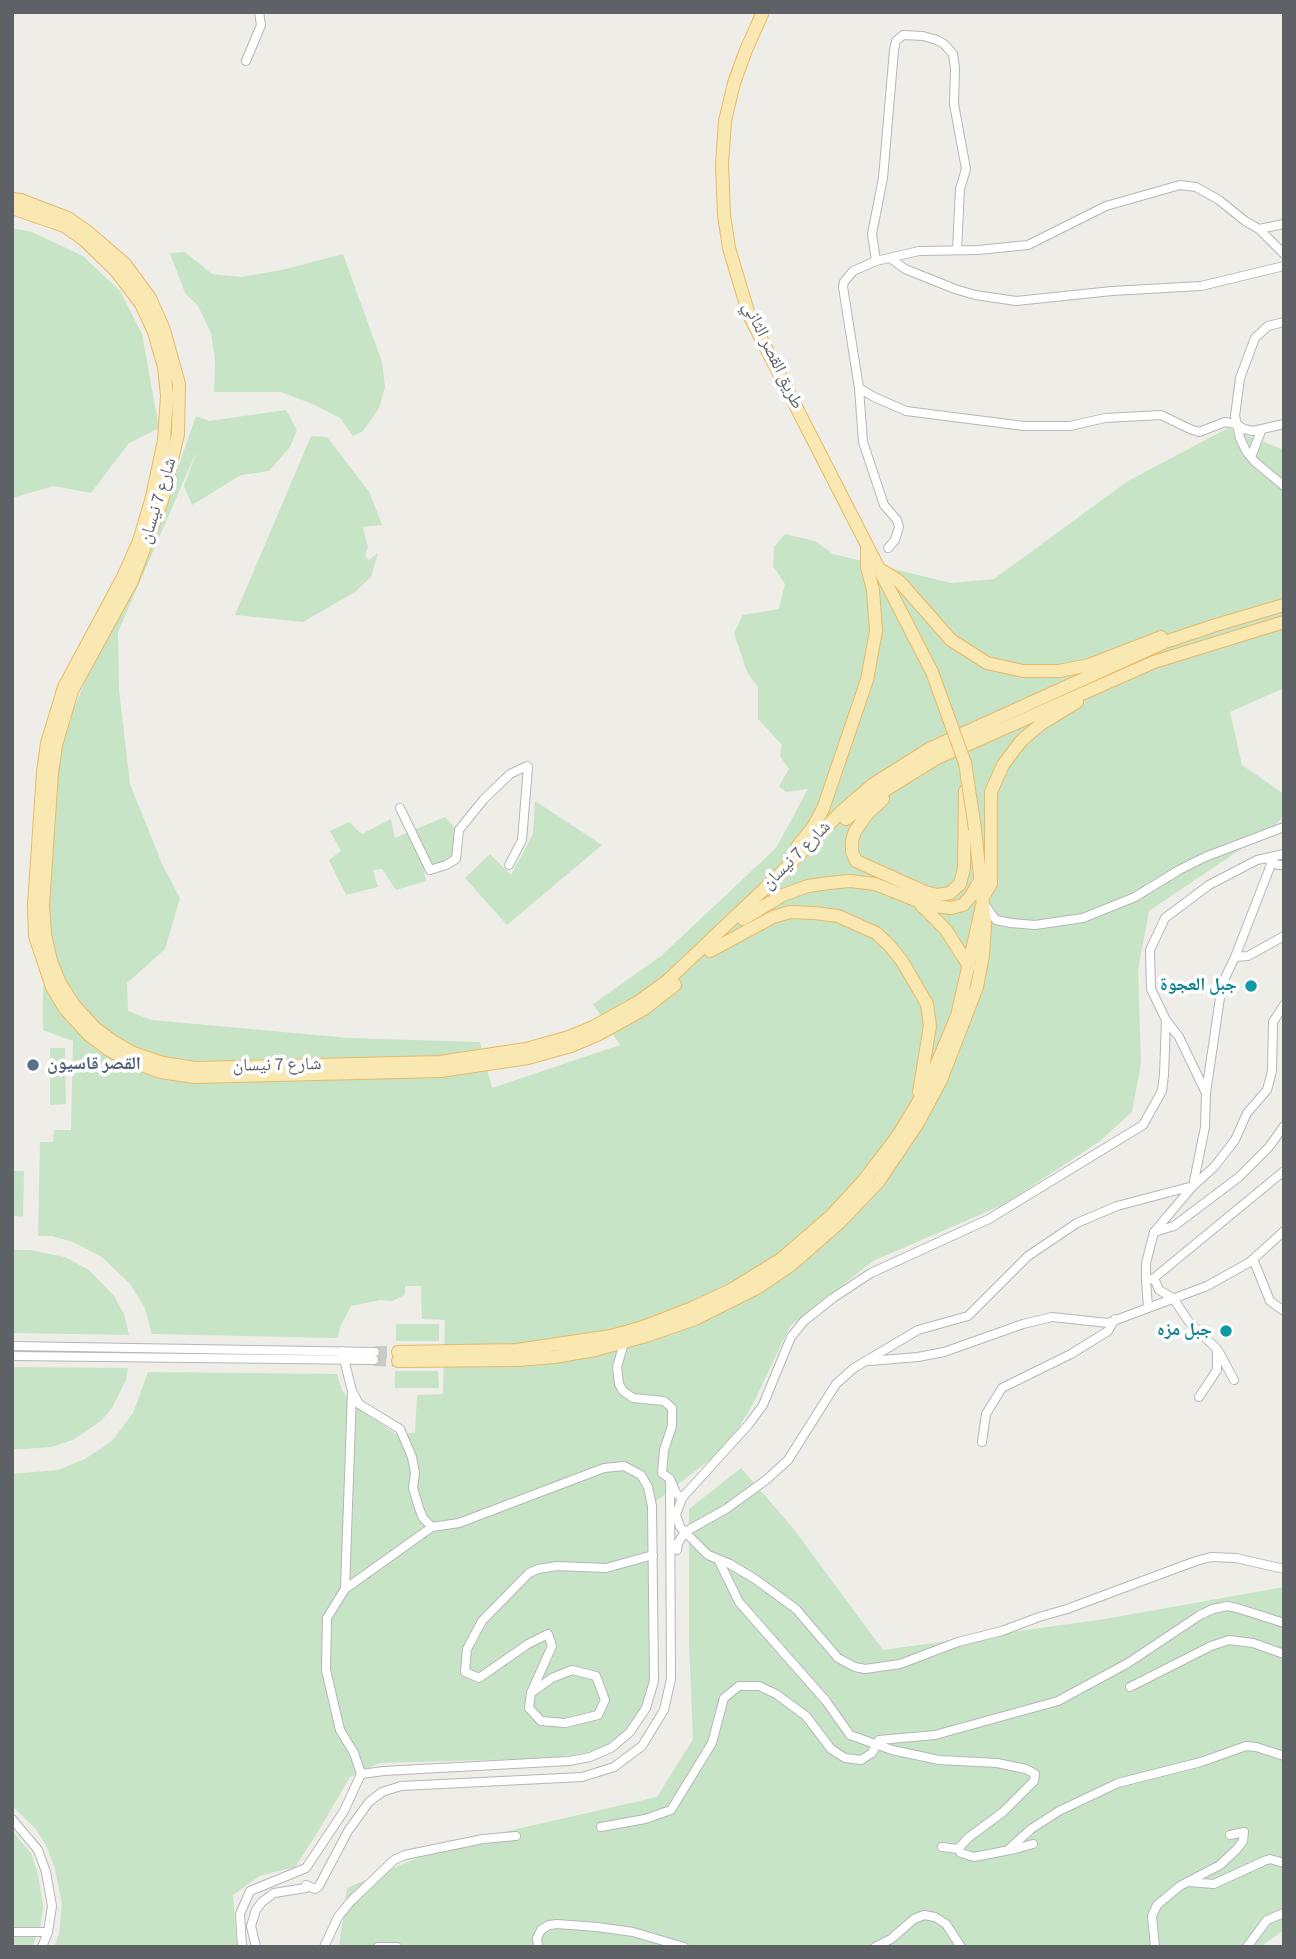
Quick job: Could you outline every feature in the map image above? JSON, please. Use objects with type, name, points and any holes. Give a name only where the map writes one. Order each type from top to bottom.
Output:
[{"type":"main road","name":"طريق القصر الثاني","points":[[763,12],[742,61],[725,121],[722,164],[724,215],[729,248],[749,315],[933,672],[965,763],[971,794],[970,829]]},
{"type":"main road","name":"شارع 7 نيسان","points":[[12,199],[68,218],[125,264],[155,309],[168,341],[179,384],[178,434],[162,501],[132,581],[72,691],[56,745],[43,905],[45,934],[51,961],[73,1004],[95,1028],[133,1053],[163,1063],[195,1068],[440,1062],[526,1049],[593,1027],[638,1002],[667,981],[841,812],[872,785],[929,749],[1165,642],[1284,606]]},
{"type":"main road","name":"شارع 7 نيسان","points":[[12,208],[64,226],[83,239],[116,271],[141,304],[154,332],[164,367],[164,440],[139,541],[124,577],[64,687],[47,743],[34,905],[35,936],[52,987],[65,1009],[89,1034],[130,1061],[161,1072],[194,1077],[452,1069],[528,1058],[571,1046],[644,1009],[674,986],[849,816],[916,768],[1154,662],[1284,622]]},
{"type":"main road","points":[[779,875],[784,862],[813,827],[823,809],[867,680],[876,631],[873,590],[867,567],[867,542]]},
{"type":"main road","points":[[881,569],[899,581],[951,640],[987,663],[1023,671],[1059,671],[1089,665],[1153,639],[1216,625]]},
{"type":"main road","points":[[970,829],[983,901],[985,945],[977,987],[941,1080],[918,1123],[879,1181],[859,1204],[791,1265],[757,1288],[695,1319],[624,1342],[568,1354],[518,1360],[398,1356],[517,1350],[582,1342],[643,1327],[731,1290],[781,1259],[831,1216],[897,1138],[931,1077],[957,1016],[975,929],[983,901],[991,884],[991,792],[1003,765],[1021,741],[1041,724],[1068,709],[1093,689]]},
{"type":"main road","points":[[916,768],[900,788],[881,800],[860,822],[852,841],[856,862],[925,892],[936,895],[950,893],[960,884],[970,829]]},
{"type":"main road","points":[[743,919],[783,895],[808,886],[850,881],[875,884],[928,905],[951,908],[963,905],[979,882]]},
{"type":"main road","points":[[915,900],[946,930],[969,966]]},
{"type":"main road","points":[[710,951],[773,917],[790,912],[838,916],[876,933],[902,961],[927,1004],[930,1027],[917,1104]]},
{"type":"street","points":[[246,61],[261,24],[259,12]]},
{"type":"street","points":[[876,261],[872,234],[883,178],[894,50],[896,41],[903,35],[937,40],[953,54],[954,104],[966,169],[960,189],[957,250]]},
{"type":"street","points":[[888,548],[895,540],[899,527],[897,520],[884,505],[869,462],[861,426],[859,388],[843,287],[853,271],[876,261],[919,251],[1028,245],[1106,206],[1180,185],[1196,187],[1205,192],[1259,229],[1284,254]]},
{"type":"street","points":[[1259,229],[1284,225]]},
{"type":"street","points":[[890,258],[905,269],[955,289],[1016,301],[1112,291],[1201,286],[1284,266]]},
{"type":"street","points":[[1284,322],[1268,326],[1255,338],[1237,394],[1237,424],[1242,443],[1251,457],[1284,486]]},
{"type":"street","points":[[859,388],[906,411],[1024,426],[1070,426],[1105,418],[1161,415],[1199,432],[1225,422],[1237,424],[1249,431],[1261,431],[1284,424]]},
{"type":"street","points":[[1251,457],[1261,431]]},
{"type":"street","points":[[400,808],[430,870],[446,865],[456,859],[459,830],[484,799],[510,774],[527,766],[522,840],[509,865]]},
{"type":"street","points":[[983,901],[996,920],[1011,923],[1035,925],[1083,918],[1135,897],[1178,870],[1205,857],[1284,827]]},
{"type":"street","points":[[1206,1093],[1179,1037],[1166,1020],[1150,989],[1150,950],[1165,918],[1209,885],[1257,860],[1269,860],[1284,855]]},
{"type":"street","points":[[1269,860],[1284,865]]},
{"type":"street","points":[[1193,1186],[1203,1137],[1206,1093],[1222,984],[1235,957],[1269,860]]},
{"type":"street","points":[[1235,957],[1248,956],[1284,936]]},
{"type":"street","points":[[1148,1307],[1150,1279],[1146,1263],[1154,1232],[1193,1186],[1214,1167],[1235,1140],[1247,1113],[1267,1090],[1272,1071],[1273,1022],[1284,1005]]},
{"type":"street","points":[[1166,1020],[1162,1091],[1143,1125],[989,1219],[887,1264],[859,1280],[804,1321],[791,1338],[768,1394],[756,1415],[682,1498],[677,1509],[677,1522],[708,1555],[730,1564],[786,1601],[838,1658],[865,1670],[900,1664],[958,1642],[1002,1631],[1212,1557],[1236,1558],[1284,1569]]},
{"type":"street","points":[[1154,1232],[1174,1226],[1239,1177],[1269,1147],[1284,1126]]},
{"type":"street","points":[[1150,1279],[1284,1171]]},
{"type":"street","points":[[677,1550],[685,1532],[726,1509],[778,1470],[795,1451],[836,1384],[855,1368],[918,1330],[968,1316],[1028,1256],[1077,1223],[1117,1206],[1193,1186]]},
{"type":"street","points":[[868,1361],[944,1352],[1023,1324],[1052,1317],[1108,1323],[1207,1286],[1253,1259],[1284,1231]]},
{"type":"street","points":[[1253,1259],[1270,1301],[1284,1311]]},
{"type":"street","points":[[1150,1279],[1159,1290],[1173,1298],[1189,1322],[1217,1349],[1234,1380]]},
{"type":"street","points":[[982,1442],[986,1414],[1002,1388],[1071,1354],[1108,1331],[1115,1319]]},
{"type":"street","points":[[624,1342],[617,1367],[619,1384],[623,1391],[633,1398],[664,1401],[672,1408],[673,1426],[661,1466],[662,1473],[670,1479],[676,1493],[682,1498]]},
{"type":"street","points":[[12,1346],[344,1356]]},
{"type":"street","points":[[1199,1397],[1217,1370],[1217,1349]]},
{"type":"street","points":[[12,1356],[374,1356]]},
{"type":"street","points":[[344,1356],[352,1391],[345,1589]]},
{"type":"street","points":[[352,1391],[359,1404],[400,1429],[412,1457],[415,1473],[413,1488],[419,1508],[423,1518],[432,1527]]},
{"type":"street","points":[[242,1947],[240,1914],[250,1891],[306,1868],[344,1811],[360,1774],[354,1754],[340,1730],[326,1670],[327,1618],[345,1589],[432,1527],[459,1523],[604,1468],[624,1466],[637,1471],[648,1487],[652,1506],[654,1681],[646,1708],[638,1722],[611,1748],[569,1762],[360,1774]]},
{"type":"street","points":[[256,1947],[251,1926],[256,1910],[262,1902],[274,1893],[306,1888],[306,1885],[315,1889],[319,1886],[355,1821],[369,1802],[382,1792],[401,1786],[422,1784],[582,1777],[614,1767],[642,1746],[664,1710],[671,1679],[670,1479]]},
{"type":"street","points":[[531,1693],[552,1678],[572,1670],[596,1676],[605,1700],[598,1715],[565,1723],[541,1721],[529,1708],[531,1693],[552,1646],[548,1634],[528,1644],[479,1678],[465,1672],[467,1649],[482,1621],[529,1573],[538,1569],[557,1566],[606,1568],[653,1555]]},
{"type":"street","points":[[719,1561],[739,1602],[826,1701],[846,1731],[875,1745],[939,1760],[997,1763],[1026,1769],[1035,1774],[1034,1782],[958,1849]]},
{"type":"street","points":[[601,1827],[645,1819],[671,1810],[712,1743],[720,1704],[727,1693],[738,1686],[759,1686],[792,1705],[813,1724],[831,1749],[845,1758],[861,1760],[867,1757],[878,1740],[935,1735],[1058,1701],[1128,1663],[1200,1615],[1220,1607],[1237,1608],[1284,1623]]},
{"type":"street","points":[[1130,1686],[1211,1646],[1229,1640],[1253,1643],[1284,1654]]},
{"type":"street","points":[[1008,1850],[1031,1829],[1059,1811],[1118,1783],[1201,1762],[1247,1746],[1284,1756]]},
{"type":"street","points":[[12,1819],[37,1850],[46,1872],[51,1906],[48,1932],[42,1947]]},
{"type":"street","points":[[1155,1947],[1152,1922],[1154,1910],[1173,1890],[1220,1865],[1242,1844],[1244,1832],[1230,1835]]},
{"type":"street","points":[[324,1947],[338,1917],[350,1902],[394,1860],[405,1855],[483,1839],[516,1836]]},
{"type":"street","points":[[942,1847],[958,1849],[961,1853],[974,1857],[1033,1844]]},
{"type":"street","points":[[1189,1882],[1214,1884],[1264,1861],[1284,1863]]},
{"type":"street","points":[[1247,1947],[1267,1920],[1284,1913]]},
{"type":"street","points":[[876,1947],[891,1939],[914,1919],[924,1915],[935,1917],[946,1924],[961,1947]]},
{"type":"street","points":[[538,1947],[537,1938],[541,1930],[557,1924],[633,1933],[684,1947]]},
{"type":"street","points":[[12,1933],[48,1932]]},
{"type":"street","points":[[378,1947],[397,1947]]},
{"type":"green space","points":[[12,228],[32,232],[83,256],[120,291],[142,334],[159,428],[129,443],[91,493],[54,486],[12,498]]},
{"type":"green space","points":[[185,252],[212,274],[242,277],[343,254],[382,362],[385,387],[379,408],[363,431],[353,436],[340,418],[281,392],[214,392],[215,360],[211,333],[198,306],[185,293],[170,253]]},
{"type":"green space","points":[[286,410],[297,430],[290,447],[269,471],[241,475],[192,505],[184,486],[198,448],[118,632],[119,690],[130,784],[163,866],[180,898],[165,949],[127,983],[128,1011],[152,1020],[349,1038],[480,1042],[492,1088],[620,1045],[593,1004],[661,956],[776,848],[808,789],[786,792],[779,786],[789,769],[780,756],[782,745],[758,719],[758,687],[747,672],[734,633],[743,615],[779,609],[785,584],[773,566],[774,547],[785,534],[815,541],[833,554],[951,583],[994,579],[1128,481],[1228,428],[1284,450],[1284,688],[1230,712],[1242,765],[1284,794],[1284,815],[1275,826],[1149,911],[1138,970],[1141,1063],[1132,1112],[1100,1141],[1005,1204],[873,1261],[790,1326],[753,1404],[728,1446],[651,1505],[656,1674],[636,1730],[608,1748],[554,1758],[380,1763],[350,1777],[295,1867],[259,1876],[233,1895],[237,1947],[54,1947],[59,1934],[62,1904],[55,1869],[47,1847],[36,1829],[12,1806],[12,1474],[58,1470],[85,1459],[112,1441],[133,1413],[148,1372],[337,1374],[342,1390],[352,1404],[396,1434],[415,1433],[417,1395],[443,1394],[445,1320],[422,1319],[421,1286],[405,1286],[405,1295],[392,1301],[380,1300],[351,1306],[340,1327],[338,1338],[152,1334],[145,1308],[130,1284],[102,1257],[73,1242],[52,1236],[38,1236],[40,1142],[53,1142],[54,1130],[71,1130],[73,1041],[43,1030],[52,846],[61,741],[102,638],[139,562],[174,479],[196,416],[209,421]]},
{"type":"green space","points":[[311,436],[327,437],[370,493],[382,525],[363,527],[368,547],[365,556],[369,560],[378,553],[371,577],[355,592],[303,622],[235,615]]},
{"type":"green space","points":[[535,801],[602,845],[507,925],[465,878],[490,854],[511,875],[533,834]]},
{"type":"green space","points":[[445,817],[456,829],[451,859],[424,870],[426,881],[396,890],[382,869],[373,870],[378,887],[346,895],[329,860],[341,851],[330,831],[349,822],[362,834],[391,819],[395,838]]},
{"type":"green space","points":[[50,1048],[65,1048],[66,1104],[50,1105]]},
{"type":"green space","points":[[12,1171],[24,1171],[23,1217],[12,1216]]},
{"type":"green space","points":[[12,1250],[30,1250],[65,1257],[89,1270],[114,1296],[124,1314],[129,1335],[12,1333]]},
{"type":"green space","points":[[396,1324],[439,1324],[439,1341],[396,1341]]},
{"type":"green space","points":[[12,1367],[128,1368],[126,1380],[112,1408],[101,1421],[73,1440],[51,1447],[12,1449]]},
{"type":"green space","points":[[395,1371],[438,1371],[439,1388],[395,1388]]},
{"type":"green space","points":[[741,1468],[793,1528],[883,1650],[1105,1619],[1284,1587],[1284,1930],[1260,1947],[339,1947],[347,1888],[447,1845],[657,1797],[693,1739],[689,1643],[689,1509]]},
{"type":"green space","points":[[12,1831],[31,1853],[38,1874],[43,1906],[40,1929],[32,1947],[12,1947]]},
{"type":"tunnel","points":[[375,1352],[398,1352]]},
{"type":"tunnel","points":[[374,1360],[398,1361]]},
{"type":"place","name":"جبل العجوة","points":[[1251,986]]},
{"type":"place","name":"القصر قاسيون","points":[[33,1065]]},
{"type":"place","name":"جبل مزه","points":[[1226,1331]]}]
